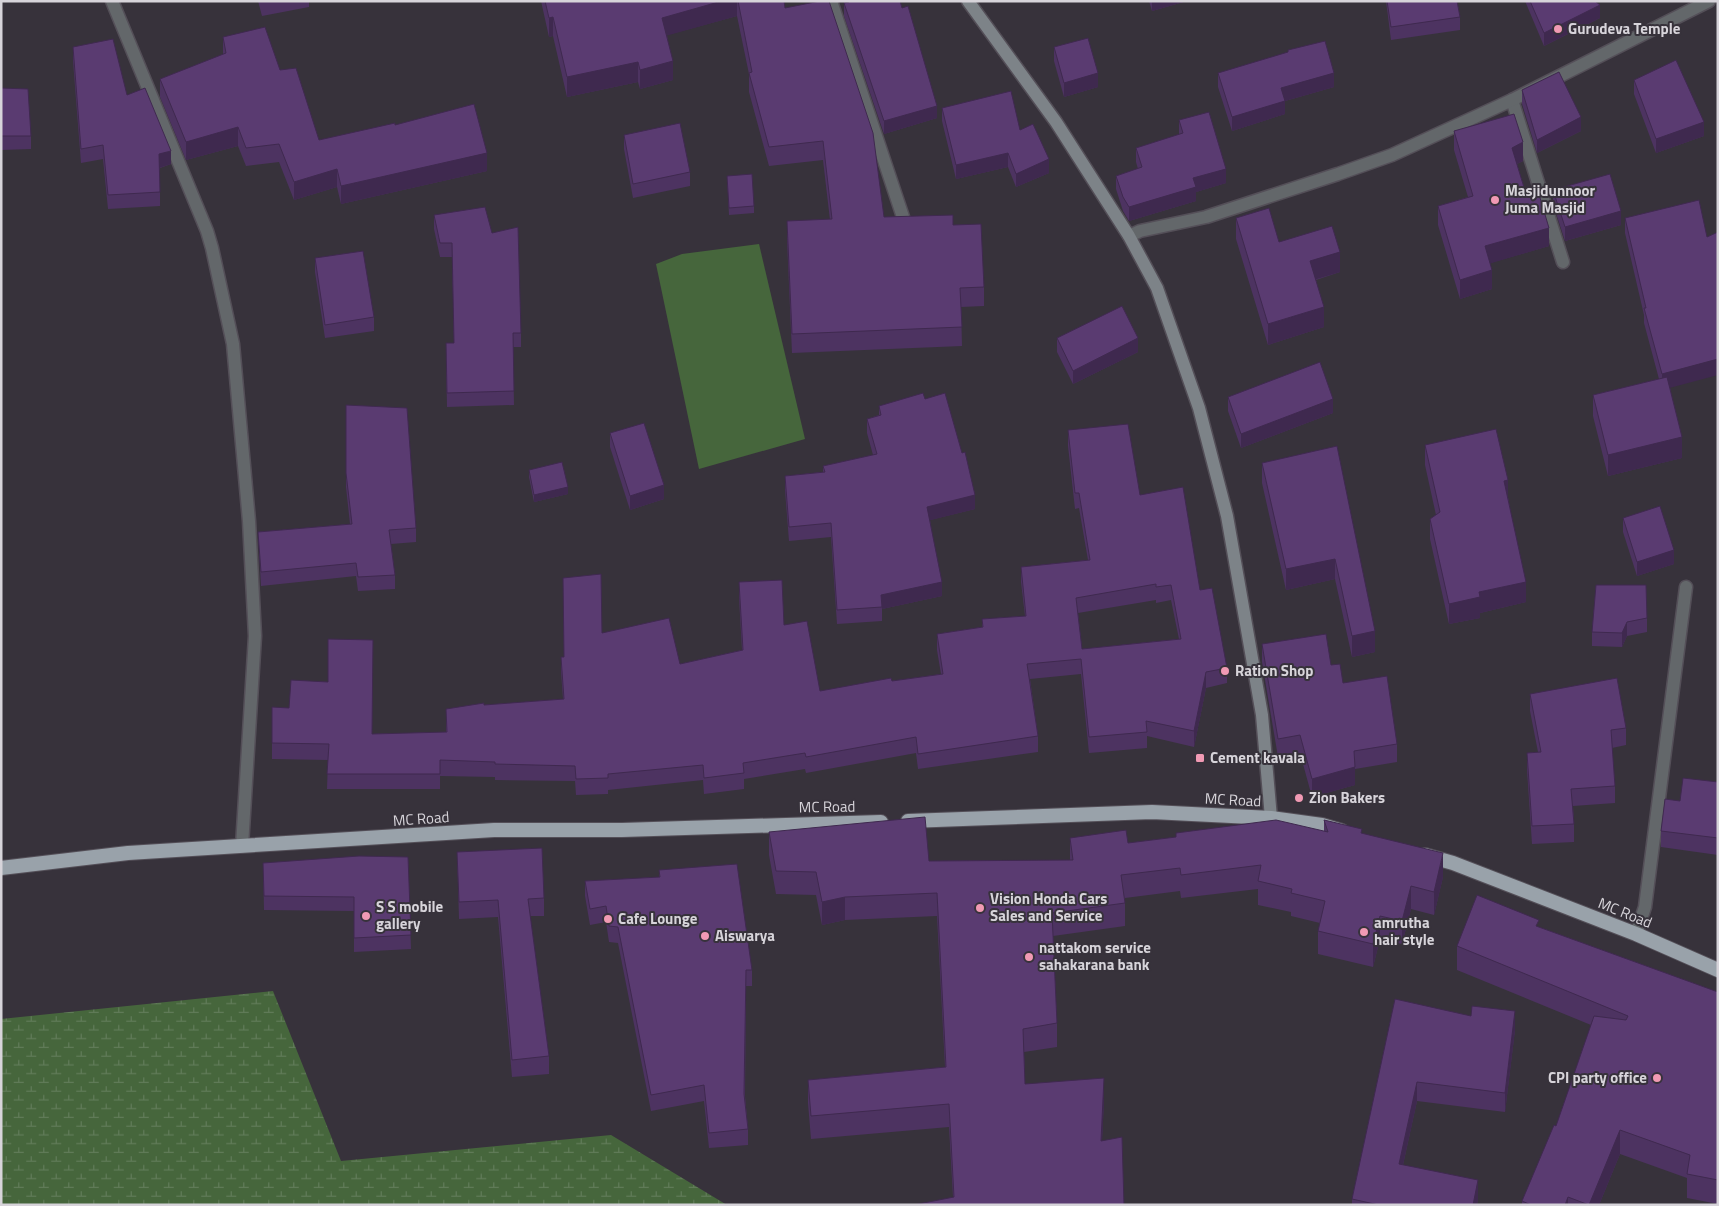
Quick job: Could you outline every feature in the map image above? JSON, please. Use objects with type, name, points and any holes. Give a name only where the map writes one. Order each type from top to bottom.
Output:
[{"type":"highway","name":"MC Road","points":[[1,868],[128,853],[494,830],[622,830],[1110,815],[1152,812],[1271,818],[1322,825],[1357,835]]},
{"type":"highway","name":"MC Road","points":[[1409,850],[1453,863],[1636,934],[1718,970]]},
{"type":"main road","points":[[968,1],[1056,122],[1129,236],[1157,288],[1199,408],[1227,516],[1262,715],[1271,818]]},
{"type":"street","points":[[112,1],[207,231],[233,344],[249,521],[255,636],[242,846]]},
{"type":"street","points":[[831,1],[906,226]]},
{"type":"street","points":[[1129,236],[1140,231],[1206,217],[1392,155],[1512,100],[1710,1],[1718,12]]},
{"type":"street","points":[[1512,100],[1563,262]]},
{"type":"street","points":[[1636,934],[1645,907],[1686,587]]},
{"type":"green space","points":[[759,244],[805,439],[699,469],[656,264],[682,254]]},
{"type":"green space","points":[[273,991],[341,1161],[611,1135],[727,1205],[1,1205],[1,1019]]},
{"type":"building","points":[[545,1],[722,1],[662,18],[673,61],[640,70],[638,62],[567,77],[553,17],[549,18]]},
{"type":"building","points":[[738,1],[784,1],[785,8],[829,1],[873,133],[884,217],[953,215],[953,225],[981,224],[984,287],[960,288],[962,327],[792,334],[787,221],[832,219],[823,141],[769,147],[749,73],[752,72]]},
{"type":"building","points":[[849,1],[900,1],[902,8],[908,6],[937,106],[884,121],[844,3]]},
{"type":"building","points":[[1387,1],[1457,1],[1460,17],[1391,27]]},
{"type":"building","points":[[1530,1],[1595,1],[1600,5],[1544,33]]},
{"type":"building","points":[[265,27],[280,70],[296,68],[319,140],[395,123],[395,125],[474,104],[487,153],[341,186],[337,169],[294,182],[279,144],[246,148],[238,127],[186,142],[160,79],[226,53],[223,37]]},
{"type":"building","points":[[1088,38],[1098,73],[1064,83],[1054,47]]},
{"type":"building","points":[[113,39],[127,95],[145,88],[171,151],[159,154],[160,192],[108,195],[103,145],[81,149],[73,47]]},
{"type":"building","points":[[1325,41],[1334,73],[1281,88],[1285,101],[1232,117],[1218,73],[1288,52],[1288,50]]},
{"type":"building","points":[[1676,60],[1704,122],[1656,139],[1634,80]]},
{"type":"building","points":[[1559,72],[1581,117],[1537,140],[1522,90]]},
{"type":"building","points":[[1,88],[28,89],[31,136],[1,136]]},
{"type":"building","points":[[1011,91],[1020,130],[1033,124],[1049,159],[1016,174],[1008,153],[956,165],[942,108]]},
{"type":"building","points":[[1209,112],[1226,169],[1193,178],[1196,187],[1129,207],[1123,197],[1116,176],[1142,167],[1136,148],[1183,133],[1179,120]]},
{"type":"building","points":[[1514,114],[1523,142],[1512,148],[1526,194],[1538,191],[1549,228],[1485,246],[1492,270],[1460,280],[1438,206],[1473,196],[1454,131]]},
{"type":"building","points":[[680,123],[690,172],[633,184],[624,135]]},
{"type":"building","points":[[752,174],[754,206],[729,208],[727,176]]},
{"type":"building","points":[[1610,174],[1621,211],[1565,227],[1553,190]]},
{"type":"building","points":[[1699,200],[1707,237],[1718,232],[1718,359],[1662,374],[1644,308],[1646,308],[1625,218]]},
{"type":"building","points":[[485,207],[492,233],[518,227],[521,333],[513,333],[514,391],[447,393],[446,343],[454,343],[452,243],[440,243],[434,215]]},
{"type":"building","points":[[1269,208],[1279,242],[1332,226],[1340,252],[1310,261],[1324,307],[1268,324],[1236,218]]},
{"type":"building","points":[[363,251],[374,317],[325,325],[315,258]]},
{"type":"building","points":[[1122,306],[1138,338],[1073,371],[1057,338]]},
{"type":"building","points":[[1320,362],[1333,399],[1241,434],[1228,397]]},
{"type":"building","points":[[1667,377],[1682,437],[1608,455],[1593,395]]},
{"type":"building","points":[[923,393],[925,399],[945,393],[962,453],[965,452],[975,495],[927,507],[942,582],[881,595],[882,607],[837,610],[831,523],[789,527],[785,476],[825,472],[823,466],[877,454],[867,419],[881,415],[879,406]]},
{"type":"building","points":[[346,405],[407,408],[416,528],[389,530],[395,575],[358,577],[356,563],[261,572],[258,532],[352,524],[346,473]]},
{"type":"building","points":[[644,423],[664,485],[630,496],[610,433]]},
{"type":"building","points":[[1128,424],[1140,495],[1183,487],[1200,590],[1212,588],[1227,668],[1206,672],[1194,731],[1146,721],[1147,732],[1089,737],[1081,659],[1027,664],[1038,736],[918,754],[916,737],[806,757],[805,753],[743,763],[744,773],[704,778],[703,765],[608,774],[608,778],[576,779],[575,766],[495,764],[495,762],[440,760],[440,774],[327,774],[329,744],[272,743],[272,707],[289,708],[291,680],[328,682],[328,639],[373,640],[372,734],[447,732],[446,709],[484,703],[484,705],[564,699],[561,657],[564,657],[563,578],[601,574],[602,633],[669,618],[680,664],[743,650],[739,582],[782,580],[784,625],[807,621],[820,691],[891,678],[892,681],[943,674],[937,634],[983,627],[982,619],[1026,616],[1021,567],[1090,560],[1079,493],[1075,493],[1068,430]],"holes":[[[1156,584],[1156,587],[1171,585],[1181,639],[1082,649],[1076,598]]]},
{"type":"building","points":[[1496,429],[1508,480],[1504,481],[1526,582],[1479,592],[1480,597],[1449,604],[1430,519],[1440,512],[1425,445]]},
{"type":"building","points":[[1337,446],[1375,631],[1352,636],[1335,559],[1286,569],[1262,463]]},
{"type":"building","points":[[562,462],[568,487],[534,495],[529,470]]},
{"type":"building","points":[[1660,506],[1674,550],[1637,562],[1623,518]]},
{"type":"building","points":[[1596,585],[1646,585],[1647,618],[1627,622],[1622,633],[1592,632]]},
{"type":"building","points":[[1326,634],[1331,665],[1340,664],[1343,683],[1387,676],[1397,744],[1354,751],[1355,767],[1312,779],[1300,735],[1278,739],[1262,644]]},
{"type":"building","points":[[1617,678],[1626,728],[1611,730],[1615,786],[1571,789],[1574,824],[1532,826],[1527,753],[1541,752],[1530,694]]},
{"type":"building","points":[[1683,778],[1718,782],[1718,838],[1661,831],[1665,799],[1680,801]]},
{"type":"building","points":[[925,817],[929,861],[1073,860],[1070,838],[1126,830],[1128,843],[1176,837],[1176,833],[1276,820],[1328,832],[1324,820],[1362,829],[1361,833],[1443,853],[1434,892],[1411,886],[1402,921],[1380,916],[1373,944],[1318,931],[1325,901],[1291,893],[1292,889],[1258,881],[1261,865],[1181,875],[1180,868],[1121,875],[1125,903],[1052,913],[1057,1023],[1023,1029],[1025,1084],[1104,1078],[1101,1141],[1122,1137],[1124,1205],[913,1205],[954,1197],[949,1104],[811,1116],[808,1080],[946,1067],[937,893],[845,897],[822,902],[816,872],[776,871],[769,832]]},
{"type":"building","points":[[542,848],[544,898],[528,899],[549,1056],[512,1060],[498,900],[459,902],[457,852]]},
{"type":"building","points":[[359,856],[408,857],[411,935],[354,938],[354,897],[264,896],[263,863]]},
{"type":"building","points":[[737,864],[752,970],[746,970],[744,1094],[748,1129],[709,1133],[704,1085],[651,1095],[618,927],[609,926],[606,906],[590,909],[585,881],[660,877],[659,870]]},
{"type":"building","points":[[1477,895],[1539,920],[1536,926],[1718,992],[1718,1180],[1687,1174],[1690,1155],[1620,1130],[1589,1205],[1568,1197],[1565,1205],[1531,1205],[1522,1201],[1554,1125],[1556,1126],[1594,1016],[1626,1020],[1628,1016],[1457,946]]},
{"type":"building","points":[[1395,999],[1471,1016],[1472,1006],[1515,1011],[1505,1093],[1417,1082],[1399,1164],[1478,1180],[1473,1205],[1379,1205],[1352,1199]]},
{"type":"place","name":"Gurudeva Temple","points":[[1558,29]]},
{"type":"place","name":"Masjidunnoor Juma Masjid","points":[[1495,200]]},
{"type":"place","name":"Ration Shop","points":[[1225,671]]},
{"type":"place","name":"Cement kavala","points":[[1200,758]]},
{"type":"place","name":"Zion Bakers","points":[[1299,798]]},
{"type":"place","name":"Vision Honda Cars Sales and Service","points":[[980,908]]},
{"type":"place","name":"S S mobile gallery","points":[[366,916]]},
{"type":"place","name":"Cafe Lounge","points":[[608,919]]},
{"type":"place","name":"amrutha hair style","points":[[1364,932]]},
{"type":"place","name":"Aiswarya","points":[[705,936]]},
{"type":"place","name":"nattakom service sahakarana bank","points":[[1029,957]]},
{"type":"place","name":"CPI party office","points":[[1657,1078]]}]
